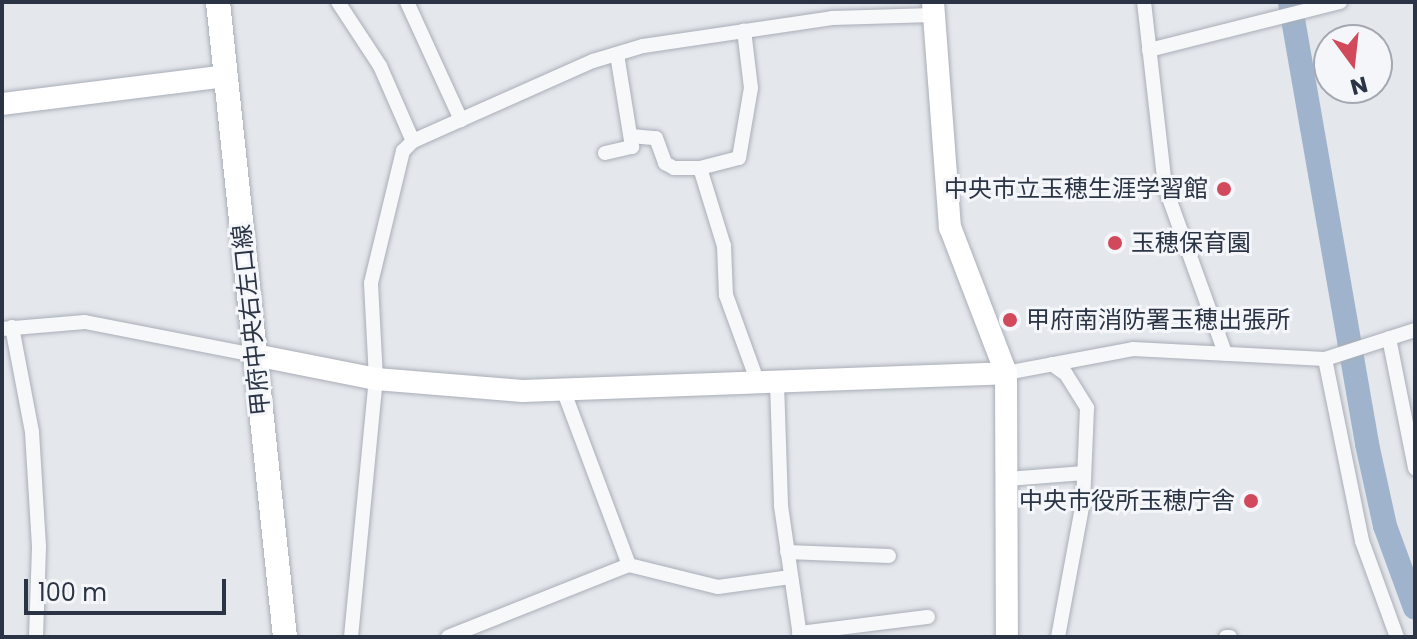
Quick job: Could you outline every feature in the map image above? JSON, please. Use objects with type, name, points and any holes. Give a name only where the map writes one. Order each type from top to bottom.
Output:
[{"type":"main road","name":"甲府中央右左口線","points":[[218,2],[285,637]]},
{"type":"street","points":[[338,2],[380,66],[413,141]]},
{"type":"street","points":[[407,2],[461,120]]},
{"type":"street","points":[[1144,2],[1165,187],[1225,353]]},
{"type":"street","points":[[1149,50],[1340,2]]},
{"type":"street","points":[[351,637],[376,379],[371,283],[403,151],[413,141],[617,54],[744,30],[933,8],[950,227],[1006,373],[1007,637]]},
{"type":"street","points":[[631,136],[656,138],[665,163],[674,168],[700,168],[739,158],[751,88],[744,30]]},
{"type":"street","points":[[605,153],[632,147],[617,54]]},
{"type":"street","points":[[2,104],[226,76]]},
{"type":"street","points":[[700,168],[724,246],[726,295],[767,383],[800,635],[928,617]]},
{"type":"street","points":[[36,637],[39,547],[32,432],[7,328],[85,322],[376,379],[448,388],[564,392],[1006,373],[1133,349],[1325,359],[1415,330]]},
{"type":"street","points":[[1389,338],[1408,399],[1415,468]]},
{"type":"street","points":[[1325,359],[1362,541],[1397,637]]},
{"type":"street","points":[[1052,364],[1066,374],[1087,408],[1084,473],[1058,637]]},
{"type":"street","points":[[564,392],[629,565]]},
{"type":"street","points":[[1008,479],[1084,473]]},
{"type":"street","points":[[787,552],[889,556]]},
{"type":"street","points":[[448,637],[629,565],[718,587],[790,577]]},
{"type":"waterway","points":[[1290,2],[1367,444],[1385,526],[1415,608]]},
{"type":"place","name":"中央市立玉穂生涯学習館","points":[[1224,189]]},
{"type":"place","name":"玉穂保育園","points":[[1115,243]]},
{"type":"place","name":"甲府南消防署玉穂出張所","points":[[1010,320]]},
{"type":"place","name":"中央市役所玉穂庁舎","points":[[1251,501]]}]
